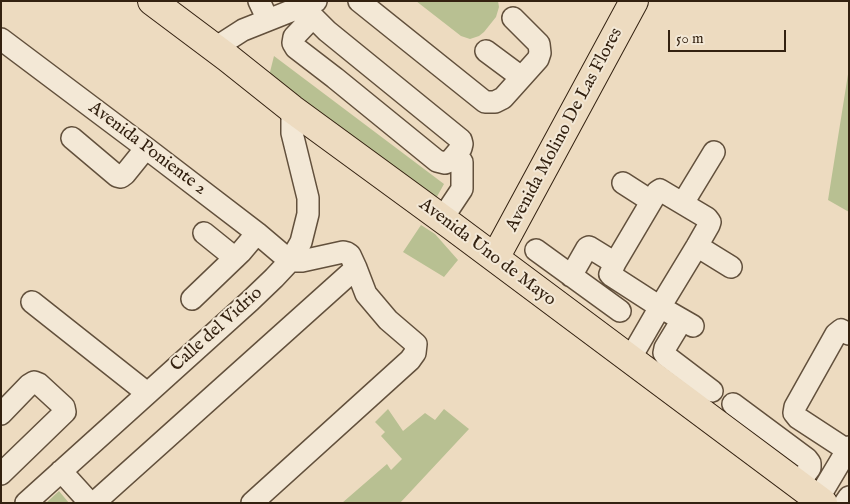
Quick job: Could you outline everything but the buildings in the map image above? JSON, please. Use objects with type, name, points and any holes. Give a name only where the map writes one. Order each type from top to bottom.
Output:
[{"type":"main road","name":"Avenida Uno de Mayo","points":[[152,1],[292,110],[821,497]]},
{"type":"main road","name":"Avenida Molino De Las Flores","points":[[495,258],[634,1]]},
{"type":"street","points":[[359,1],[485,102],[495,102],[503,98],[538,59],[540,53],[539,44],[513,18]]},
{"type":"street","points":[[210,45],[240,22],[264,11],[305,5]]},
{"type":"street","points":[[305,5],[327,31],[461,140],[461,148],[450,161],[445,163],[438,161],[296,48],[293,43],[294,37],[305,5]]},
{"type":"street","name":"Avenida Poniente 2","points":[[1,39],[257,233],[290,261]]},
{"type":"street","points":[[486,51],[521,77]]},
{"type":"street","name":"Calle del Vidrio","points":[[26,503],[274,278],[290,261],[301,242],[308,214],[308,198],[292,132],[292,110]]},
{"type":"street","points":[[72,138],[116,176],[121,177],[146,148]]},
{"type":"street","points":[[683,203],[714,152]]},
{"type":"street","points":[[442,219],[462,189],[462,162],[456,154]]},
{"type":"street","points":[[623,183],[651,201]]},
{"type":"street","points":[[630,359],[660,306],[697,246],[710,222],[707,218],[660,190],[651,201],[615,262],[610,274],[612,276],[660,306],[688,323],[665,348],[664,353],[712,391]]},
{"type":"street","points":[[192,299],[235,258],[257,233]]},
{"type":"street","points":[[204,234],[235,258]]},
{"type":"street","points":[[697,246],[731,267]]},
{"type":"street","points":[[571,276],[587,248],[590,247],[615,262]]},
{"type":"street","points":[[536,250],[620,311]]},
{"type":"street","points":[[252,503],[410,360],[415,353],[416,344],[388,320],[366,294],[356,268],[347,252],[307,260],[290,261]]},
{"type":"street","points":[[61,471],[92,503],[356,268]]},
{"type":"street","points":[[32,302],[147,393]]},
{"type":"street","points":[[821,497],[848,449],[798,418],[794,413],[795,407],[836,334],[841,330],[849,334]]},
{"type":"street","points":[[1,414],[34,382],[39,384],[64,407],[65,412],[1,474]]},
{"type":"street","points":[[732,404],[807,459],[821,497]]},
{"type":"street","points":[[821,497],[849,497]]},
{"type":"green space","points":[[416,1],[498,1],[499,7],[496,17],[484,32],[470,39],[461,36]]},
{"type":"green space","points":[[274,56],[444,184],[434,202],[269,76]]},
{"type":"green space","points":[[849,68],[849,212],[828,200]]},
{"type":"green space","points":[[421,225],[435,234],[458,260],[444,277],[403,252]]},
{"type":"green space","points":[[388,409],[403,431],[425,413],[435,420],[444,409],[469,429],[400,503],[342,503],[387,464],[391,470],[402,459],[381,436],[385,432],[375,422]]},
{"type":"green space","points":[[59,491],[69,503],[46,503]]}]
